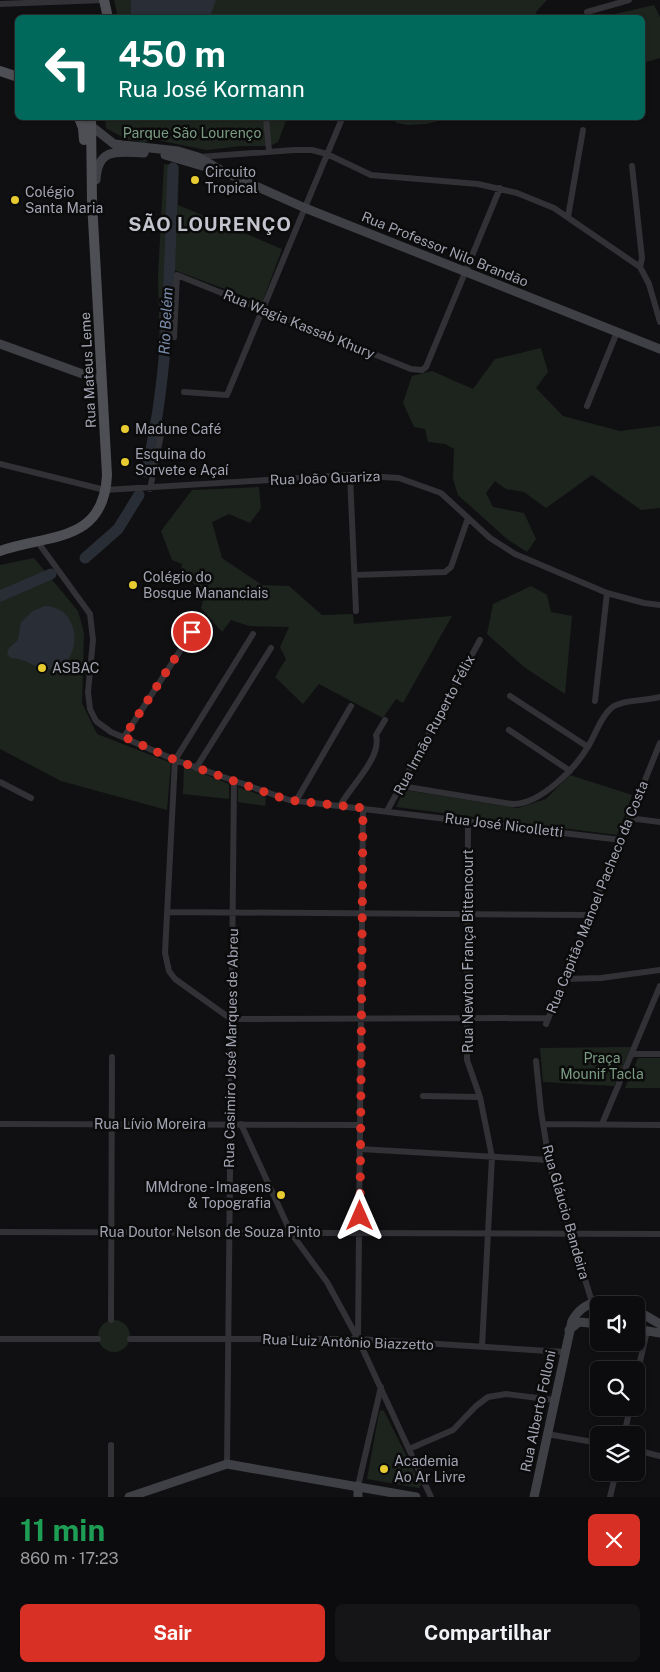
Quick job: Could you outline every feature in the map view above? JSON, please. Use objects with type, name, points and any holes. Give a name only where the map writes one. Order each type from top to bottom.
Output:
[{"type":"main road","points":[[104,0],[107,15]]},
{"type":"main road","points":[[0,71],[15,76]]},
{"type":"main road","points":[[80,120],[84,128],[88,181],[92,200]]},
{"type":"main road","name":"Rua Mateus Leme","points":[[0,551],[62,536],[77,530],[96,512],[105,490],[107,475],[89,120]]},
{"type":"main road","name":"Rua Professor Nilo Brandão","points":[[89,120],[114,144],[178,151],[198,157],[222,171],[305,208],[660,349]]},
{"type":"main road","name":"Rua Professor Nilo Brandão","points":[[92,200],[97,165],[102,158],[113,153],[172,156],[205,168],[222,171]]},
{"type":"main road","points":[[0,344],[102,381]]},
{"type":"main road","points":[[569,1330],[575,1315],[590,1304]]},
{"type":"main road","points":[[647,1316],[660,1324]]},
{"type":"main road","points":[[647,1316],[647,1331],[660,1333]]},
{"type":"main road","points":[[569,1330],[579,1322],[590,1323]]},
{"type":"main road","name":"Rua Alberto Folloni","points":[[534,1497],[569,1330]]},
{"type":"main road","points":[[130,1497],[227,1464],[358,1486],[374,1493],[416,1497]]},
{"type":"main road","points":[[358,1486],[358,1497]]},
{"type":"street","points":[[0,4],[104,0]]},
{"type":"street","points":[[587,12],[630,0]]},
{"type":"street","points":[[266,120],[269,151]]},
{"type":"street","points":[[184,392],[227,395],[341,121]]},
{"type":"street","points":[[568,217],[583,130]]},
{"type":"street","points":[[198,157],[303,150],[327,154],[379,177],[478,184],[500,188],[547,205],[568,217],[640,267],[649,284],[660,322]]},
{"type":"street","points":[[632,166],[642,258],[640,267]]},
{"type":"street","points":[[465,272],[500,188]]},
{"type":"street","name":"Rua Wagia Kassab Khury","points":[[174,337],[177,275],[410,369],[422,370],[426,367],[465,272]]},
{"type":"street","points":[[587,406],[617,332]]},
{"type":"street","points":[[150,489],[162,430]]},
{"type":"street","name":"Rua João Guariza","points":[[0,464],[105,490],[150,489],[350,475],[387,476],[419,484],[440,493],[490,538],[515,554],[607,593],[644,603],[660,605]]},
{"type":"street","points":[[350,475],[356,610]]},
{"type":"street","points":[[354,575],[445,572],[450,567],[468,518]]},
{"type":"street","name":"Rua José Nicolletti","points":[[37,541],[90,614],[93,640],[88,700],[92,716],[103,726],[124,737],[196,768],[296,801],[621,840]]},
{"type":"street","points":[[595,701],[607,593]]},
{"type":"street","points":[[124,737],[202,617]]},
{"type":"street","points":[[253,634],[175,760],[165,953],[171,975],[231,1019],[467,1018]]},
{"type":"street","name":"Rua Irmão Ruperto Félix","points":[[387,811],[480,640]]},
{"type":"street","points":[[196,768],[271,648]]},
{"type":"street","points":[[510,696],[588,746]]},
{"type":"street","points":[[401,786],[518,804],[532,800],[570,771],[613,707],[660,697]]},
{"type":"street","points":[[296,801],[351,706]]},
{"type":"street","points":[[340,806],[349,790],[364,772],[378,744],[376,735],[385,720]]},
{"type":"street","points":[[509,730],[570,771]]},
{"type":"street","name":"Rua Capitão Manoel Pacheco da Costa","points":[[467,1018],[547,1021],[660,743]]},
{"type":"street","name":"Rua Casimiro José Marques de Abreu","points":[[227,1464],[234,781]]},
{"type":"street","points":[[0,782],[31,798]]},
{"type":"street","points":[[358,1339],[363,808]]},
{"type":"street","points":[[629,818],[660,822]]},
{"type":"street","name":"Rua Newton França Bittencourt","points":[[468,821],[468,1065],[480,1097],[492,1157],[482,1347]]},
{"type":"street","points":[[167,912],[590,915]]},
{"type":"street","points":[[564,979],[600,978],[660,970]]},
{"type":"street","points":[[602,1124],[660,986]]},
{"type":"street","points":[[632,1054],[660,1054]]},
{"type":"street","points":[[112,1057],[112,1320]]},
{"type":"street","name":"Rua Gláucio Bandeira","points":[[536,1061],[549,1160],[590,1296]]},
{"type":"street","points":[[423,1096],[480,1097]]},
{"type":"street","name":"Rua Lívio Moreira","points":[[0,1124],[360,1125]]},
{"type":"street","points":[[241,1124],[291,1233],[327,1282],[358,1339],[432,1497]]},
{"type":"street","points":[[543,1124],[660,1125]]},
{"type":"street","points":[[360,1149],[549,1160]]},
{"type":"street","name":"Rua Doutor Nelson de Souza Pinto","points":[[0,1232],[660,1234]]},
{"type":"street","points":[[640,1361],[647,1331]]},
{"type":"street","points":[[0,1339],[98,1339]]},
{"type":"street","name":"Rua Luiz Antônio Biazzetto","points":[[130,1339],[358,1339],[565,1352]]},
{"type":"street","points":[[358,1486],[381,1387]]},
{"type":"street","points":[[409,1449],[446,1434],[460,1423],[476,1406],[488,1398],[506,1394],[554,1400]]},
{"type":"street","points":[[547,1434],[590,1441]]},
{"type":"street","points":[[111,1497],[112,1445]]},
{"type":"street","points":[[645,1452],[660,1456]]},
{"type":"street","points":[[610,1497],[614,1481]]},
{"type":"green space","points":[[114,0],[547,0],[536,12],[536,15],[117,15]]},
{"type":"green space","points":[[654,5],[660,17],[660,58],[645,62],[645,15],[611,15]]},
{"type":"green space","name":"Parque São Lourenço","points":[[105,120],[286,120],[278,142],[270,146],[241,146],[207,150],[152,139],[144,143],[126,139],[106,128]]},
{"type":"green space","points":[[394,120],[443,120],[426,124],[408,125],[396,123]]},
{"type":"green space","points":[[164,164],[179,166],[178,205],[282,249],[262,303],[174,270],[170,357],[160,357],[158,276]]},
{"type":"green space","points":[[541,348],[548,372],[536,388],[563,416],[620,431],[660,426],[660,508],[641,510],[592,475],[546,508],[524,492],[506,489],[495,481],[486,493],[493,507],[524,513],[536,539],[527,552],[507,539],[458,495],[453,479],[454,449],[445,444],[428,442],[425,429],[414,427],[403,403],[412,376],[432,371],[473,389],[495,359]]},
{"type":"green space","points":[[259,487],[261,508],[250,523],[229,514],[212,522],[222,558],[262,585],[289,586],[322,615],[353,614],[354,624],[452,616],[403,703],[396,699],[383,718],[319,684],[303,704],[275,677],[286,659],[280,647],[289,627],[249,626],[231,620],[222,632],[201,608],[205,593],[181,573],[182,564],[172,560],[161,531],[192,490]]},
{"type":"green space","name":"ASBAC","points":[[34,558],[78,611],[84,633],[82,703],[97,734],[171,763],[167,810],[61,781],[0,749],[0,565]]},
{"type":"green space","points":[[531,586],[547,595],[551,612],[572,616],[565,694],[524,667],[487,634],[493,604]]},
{"type":"green space","points":[[184,766],[229,784],[229,799],[183,794]]},
{"type":"green space","points":[[570,775],[632,795],[617,835],[396,807],[404,790],[518,808],[546,799]]},
{"type":"green space","points":[[238,787],[266,797],[265,806],[238,802]]},
{"type":"green space","name":"Praça Mounif Tacla","points":[[631,1047],[614,1086],[543,1082],[540,1048]]},
{"type":"green space","points":[[638,1058],[660,1058],[660,1088],[625,1088]]},
{"type":"green space","points":[[114,1320],[120,1321],[125,1325],[129,1330],[129,1342],[125,1347],[120,1351],[114,1352],[108,1351],[103,1347],[99,1342],[98,1336],[99,1330],[103,1325],[108,1321]]},
{"type":"green space","points":[[381,1410],[384,1411],[421,1485],[419,1488],[367,1479]]},
{"type":"shaded area","points":[[131,0],[216,0],[211,15],[131,15]]},
{"type":"shaded area","points":[[45,606],[58,609],[67,616],[72,625],[74,636],[70,657],[63,665],[55,669],[44,669],[22,660],[11,658],[7,654],[9,648],[18,640],[21,622],[33,611]]},
{"type":"waterway","name":"Rio Belém","points":[[146,472],[154,435],[164,359],[173,168]]},
{"type":"waterway","name":"Rio Belém","points":[[85,558],[118,529],[139,495]]},
{"type":"waterway","name":"Rio Belém","points":[[0,596],[51,574]]},
{"type":"place","name":"Circuito Tropical","points":[[195,180]]},
{"type":"place","name":"Colégio Santa Maria","points":[[15,200]]},
{"type":"place","name":"Madune Café","points":[[125,429]]},
{"type":"place","name":"Esquina do Sorvete e Açaí","points":[[125,462]]},
{"type":"place","name":"Colégio do Bosque Mananciais","points":[[133,585]]},
{"type":"place","name":"ASBAC","points":[[42,668]]},
{"type":"place","name":"MMdrone - Imagens & Topografia","points":[[281,1195]]},
{"type":"place","name":"Academia Ao Ar Livre","points":[[384,1469]]},
{"type":"district","name":"SÃO LOURENÇO","points":[[210,224]]},
{"type":"route","points":[[192,632],[124,737],[175,760],[289,800],[363,808],[360,1216]]}]
